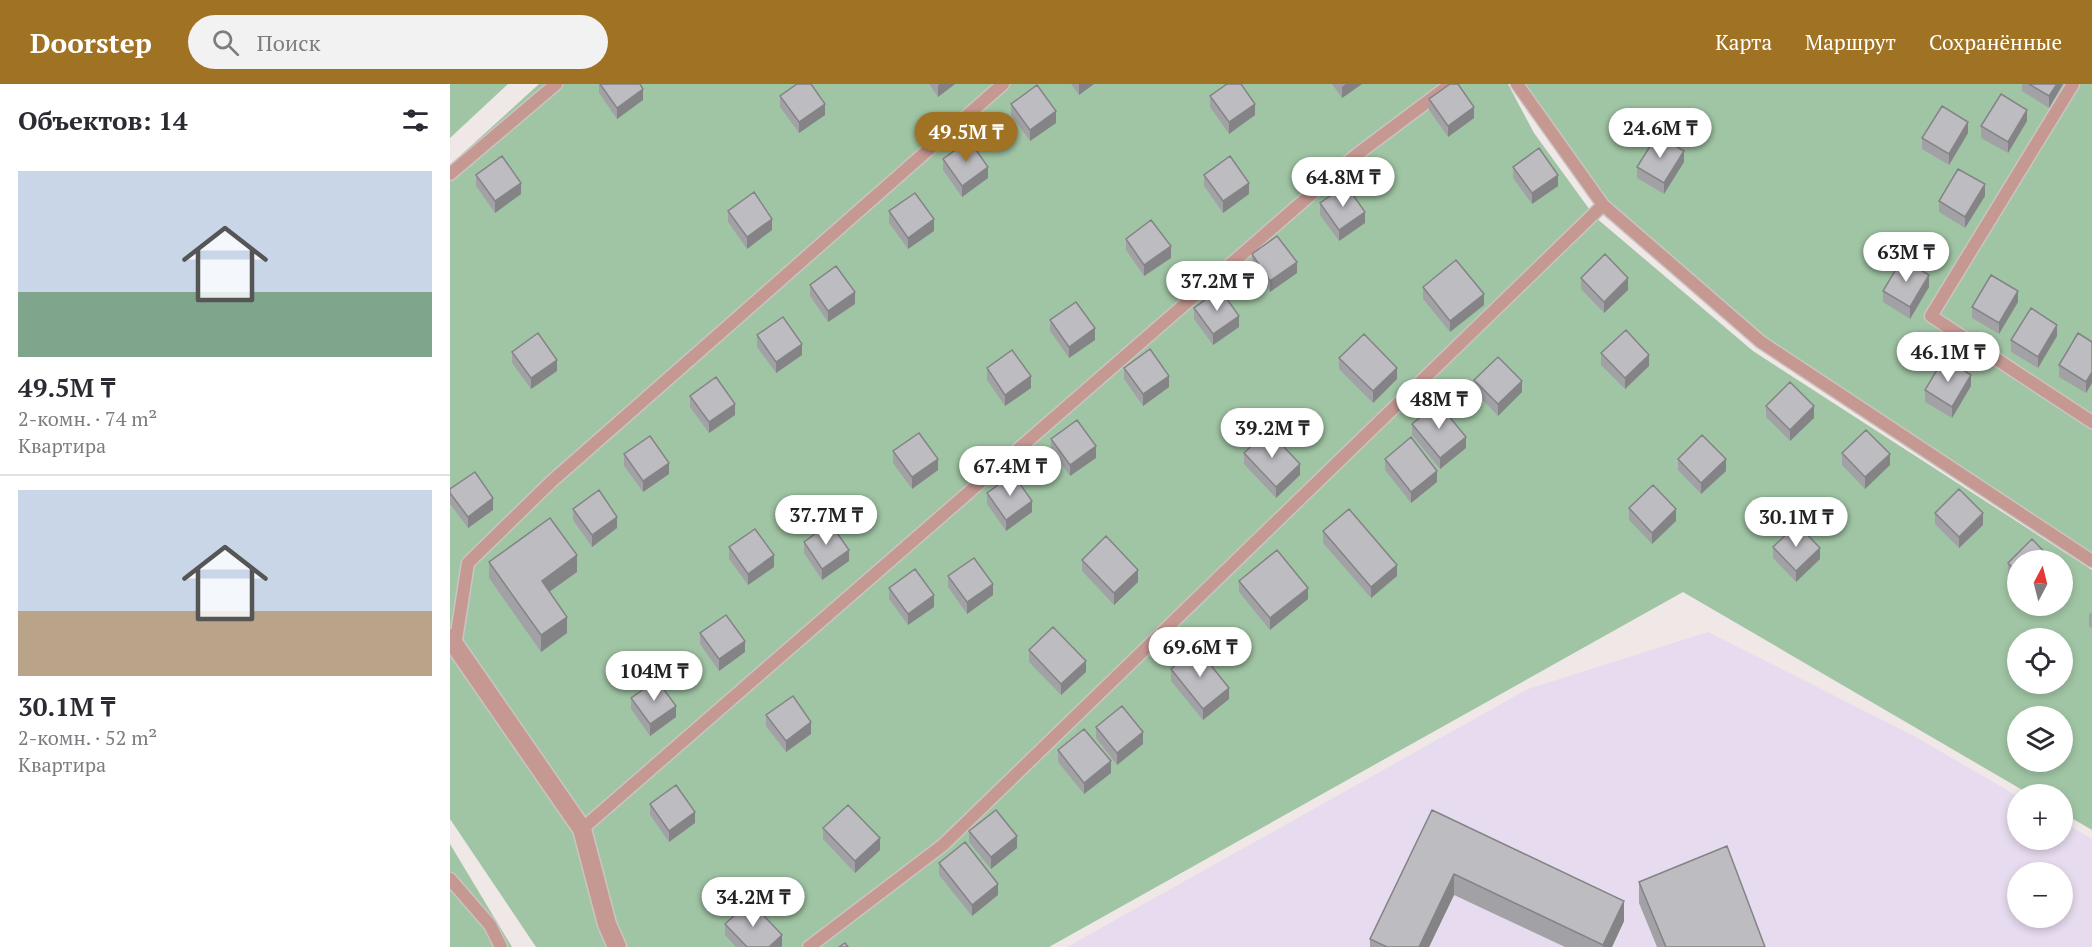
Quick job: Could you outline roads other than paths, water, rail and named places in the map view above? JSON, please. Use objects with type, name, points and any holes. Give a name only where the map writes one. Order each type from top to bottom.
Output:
[{"type":"street","points":[[452,642],[582,829],[606,924],[616,947]]},
{"type":"lane","points":[[450,174],[556,84]]},
{"type":"lane","points":[[452,642],[468,563],[552,481],[1003,84]]},
{"type":"lane","points":[[582,829],[1355,156],[1450,84]]},
{"type":"lane","points":[[1516,84],[1603,205],[1761,342],[2092,561]]},
{"type":"lane","points":[[2073,84],[1931,316],[2092,422]]},
{"type":"lane","points":[[809,947],[943,845],[1603,205]]},
{"type":"lane","points":[[450,879],[490,925],[501,947]]}]
